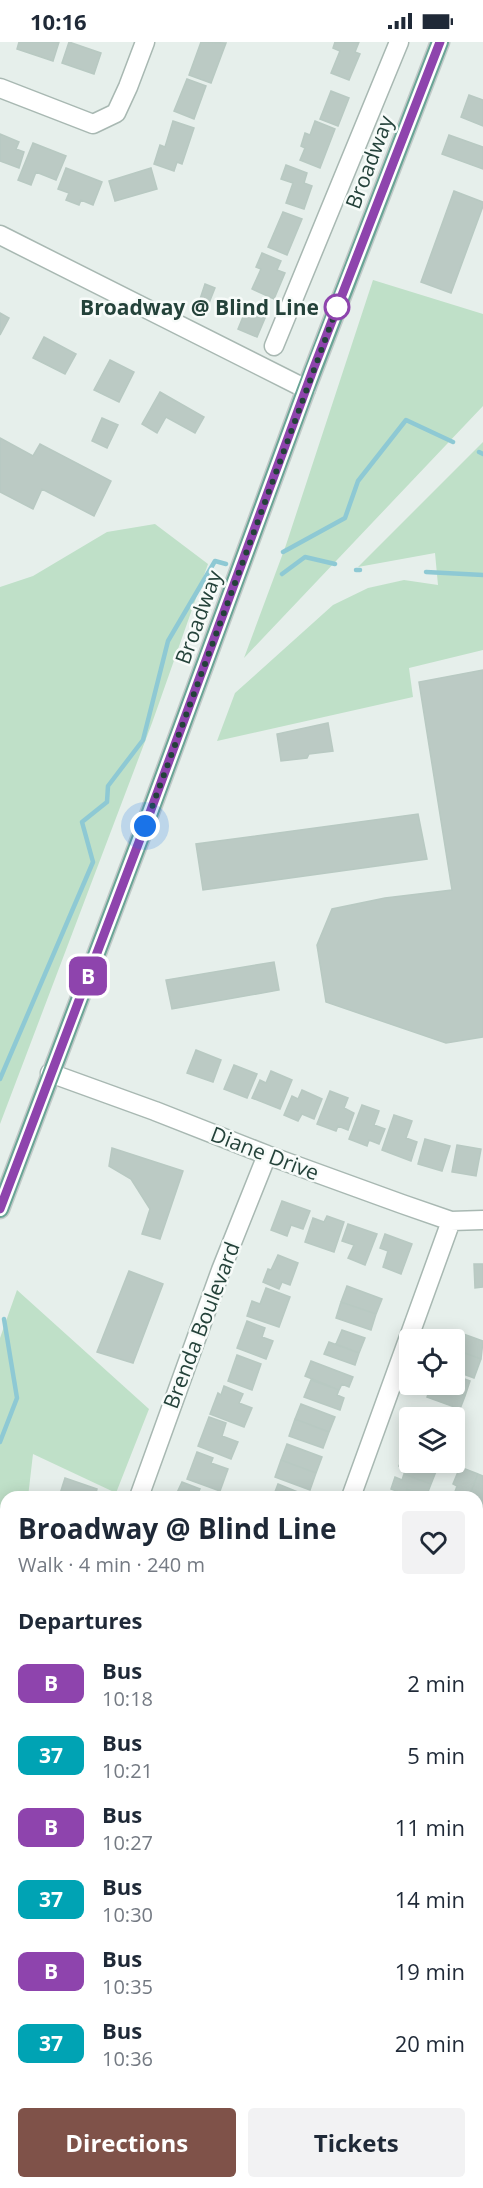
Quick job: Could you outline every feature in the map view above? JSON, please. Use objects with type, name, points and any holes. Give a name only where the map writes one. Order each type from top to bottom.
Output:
[{"type":"main road","name":"Broadway","points":[[0,1209],[145,826],[306,389],[440,42]]},
{"type":"street","points":[[0,88],[93,124],[116,113],[145,42]]},
{"type":"street","points":[[274,346],[399,42]]},
{"type":"street","points":[[0,235],[306,389]]},
{"type":"street","name":"Diane Drive","points":[[50,1073],[451,1221],[483,1221]]},
{"type":"street","name":"Brenda Boulevard","points":[[142,1491],[221,1270],[267,1155]]},
{"type":"street","points":[[353,1491],[451,1221]]},
{"type":"green space","points":[[373,280],[483,314],[483,406],[244,658],[286,545]]},
{"type":"green space","points":[[483,442],[483,650],[409,668],[413,697],[217,741],[235,693],[333,605],[368,588],[404,580],[438,585],[435,553],[358,567]]},
{"type":"green space","points":[[155,524],[208,564],[152,723],[0,1124],[0,587],[33,576],[107,532]]},
{"type":"green space","points":[[17,1290],[149,1409],[117,1491],[112,1491],[33,1454],[29,1491],[0,1491],[0,1338]]},
{"type":"building","points":[[19,42],[59,42],[53,61],[17,49]]},
{"type":"building","points":[[69,42],[101,53],[94,74],[62,63]]},
{"type":"building","points":[[201,42],[226,43],[211,83],[189,75]]},
{"type":"building","points":[[335,42],[359,42],[355,52],[360,54],[349,80],[331,73],[340,51],[333,48]]},
{"type":"building","points":[[187,79],[206,86],[194,119],[174,111]]},
{"type":"building","points":[[331,91],[349,98],[338,126],[320,119]]},
{"type":"building","points":[[469,95],[483,100],[483,126],[461,117]]},
{"type":"building","points":[[173,121],[194,128],[182,164],[177,162],[174,171],[154,164],[160,145],[165,147]]},
{"type":"building","points":[[315,121],[335,129],[320,168],[300,160],[305,148],[301,146],[305,133],[310,135]]},
{"type":"building","points":[[0,134],[19,142],[16,149],[24,152],[19,168],[0,161]]},
{"type":"building","points":[[449,135],[483,147],[483,169],[442,154]]},
{"type":"building","points":[[33,143],[66,156],[56,180],[36,172],[31,185],[18,180]]},
{"type":"building","points":[[286,165],[307,173],[304,183],[312,186],[304,209],[286,203],[293,183],[281,179]]},
{"type":"building","points":[[66,168],[102,182],[93,205],[81,200],[79,205],[66,200],[69,193],[58,189]]},
{"type":"building","points":[[151,168],[157,189],[115,201],[109,181]]},
{"type":"building","points":[[454,191],[483,202],[483,206],[451,293],[421,282]]},
{"type":"building","points":[[283,212],[302,219],[287,255],[268,247]]},
{"type":"building","points":[[262,253],[281,261],[277,270],[285,273],[274,299],[252,289],[261,269],[256,267]]},
{"type":"building","points":[[205,284],[215,288],[209,303],[200,299]]},
{"type":"building","points":[[249,302],[268,311],[257,337],[238,329]]},
{"type":"building","points":[[0,313],[9,318],[0,335]]},
{"type":"building","points":[[44,337],[76,354],[65,374],[33,358]]},
{"type":"building","points":[[110,360],[134,372],[119,402],[94,390]]},
{"type":"building","points":[[160,392],[204,417],[195,433],[166,417],[157,433],[142,424]]},
{"type":"building","points":[[102,418],[118,425],[107,448],[92,441]]},
{"type":"building","points":[[0,438],[33,456],[40,444],[111,481],[94,516],[42,489],[33,509],[0,492]]},
{"type":"building","points":[[483,670],[483,1037],[446,1043],[326,1002],[317,945],[332,909],[385,898],[452,890],[419,682]]},
{"type":"building","points":[[328,723],[333,751],[309,754],[307,758],[281,761],[277,734]]},
{"type":"building","points":[[418,814],[427,859],[203,890],[196,844]]},
{"type":"building","points":[[274,962],[279,990],[172,1009],[166,980]]},
{"type":"building","points":[[196,1050],[221,1060],[213,1082],[187,1073]]},
{"type":"building","points":[[234,1065],[257,1074],[247,1098],[224,1089]]},
{"type":"building","points":[[271,1071],[292,1080],[280,1109],[252,1098],[260,1080],[266,1083]]},
{"type":"building","points":[[302,1090],[322,1099],[314,1119],[302,1114],[298,1121],[284,1115],[292,1096],[298,1099]]},
{"type":"building","points":[[330,1091],[348,1098],[344,1108],[354,1113],[348,1130],[338,1126],[336,1131],[317,1124]]},
{"type":"building","points":[[362,1105],[379,1111],[374,1125],[385,1129],[379,1144],[369,1140],[367,1146],[349,1139]]},
{"type":"building","points":[[394,1115],[412,1121],[406,1138],[417,1142],[411,1161],[382,1150]]},
{"type":"building","points":[[425,1139],[450,1146],[442,1171],[418,1164]]},
{"type":"building","points":[[457,1145],[481,1149],[476,1176],[452,1172]]},
{"type":"building","points":[[112,1148],[183,1171],[160,1239],[142,1234],[150,1209],[131,1179],[109,1166]]},
{"type":"building","points":[[282,1201],[310,1211],[303,1229],[291,1225],[287,1236],[271,1230]]},
{"type":"building","points":[[327,1216],[344,1222],[334,1252],[305,1242],[313,1218],[324,1222]]},
{"type":"building","points":[[348,1224],[377,1234],[365,1265],[348,1258],[354,1245],[342,1241]]},
{"type":"building","points":[[385,1234],[412,1244],[401,1274],[383,1267],[388,1251],[380,1248]]},
{"type":"building","points":[[278,1255],[298,1263],[290,1285],[282,1282],[279,1289],[263,1282],[268,1269],[271,1270]]},
{"type":"building","points":[[474,1264],[483,1264],[483,1287],[475,1288]]},
{"type":"building","points":[[129,1271],[163,1284],[133,1363],[97,1352]]},
{"type":"building","points":[[347,1286],[382,1299],[376,1314],[341,1302]]},
{"type":"building","points":[[266,1288],[290,1297],[279,1327],[247,1316],[252,1301],[260,1304]]},
{"type":"building","points":[[341,1302],[376,1314],[371,1330],[336,1318]]},
{"type":"building","points":[[247,1321],[265,1328],[262,1337],[273,1341],[266,1359],[237,1348]]},
{"type":"building","points":[[342,1330],[365,1338],[359,1353],[336,1344]]},
{"type":"building","points":[[465,1335],[483,1341],[481,1359],[465,1353]]},
{"type":"building","points":[[329,1342],[359,1353],[355,1365],[324,1354]]},
{"type":"building","points":[[465,1353],[481,1359],[474,1378],[465,1375]]},
{"type":"building","points":[[237,1355],[261,1364],[252,1390],[228,1381]]},
{"type":"building","points":[[311,1361],[353,1377],[349,1387],[342,1384],[339,1390],[305,1376]]},
{"type":"building","points":[[465,1379],[470,1381],[465,1396],[462,1395],[465,1395]]},
{"type":"building","points":[[311,1380],[339,1390],[337,1395],[344,1398],[340,1410],[304,1397]]},
{"type":"building","points":[[224,1386],[243,1394],[239,1403],[252,1408],[244,1427],[210,1414],[218,1393],[221,1395]]},
{"type":"building","points":[[428,1395],[465,1396],[461,1407],[427,1397]]},
{"type":"building","points":[[301,1404],[335,1417],[329,1432],[295,1419]]},
{"type":"building","points":[[209,1417],[226,1423],[222,1436],[238,1442],[231,1459],[198,1446]]},
{"type":"building","points":[[295,1419],[329,1432],[323,1448],[289,1436]]},
{"type":"building","points":[[287,1444],[322,1457],[316,1473],[281,1460]]},
{"type":"building","points":[[197,1452],[213,1458],[211,1463],[228,1469],[220,1491],[187,1479]]},
{"type":"building","points":[[281,1460],[316,1473],[310,1490],[275,1477]]},
{"type":"building","points":[[465,1469],[478,1474],[471,1491],[455,1491],[457,1486],[453,1484],[458,1473],[465,1473]]},
{"type":"building","points":[[404,1473],[435,1473],[431,1484]]},
{"type":"building","points":[[404,1474],[431,1484],[428,1491],[391,1489],[395,1477],[402,1480]]},
{"type":"building","points":[[478,1474],[483,1476],[483,1491],[471,1491]]},
{"type":"building","points":[[65,1478],[97,1489],[96,1491],[61,1491]]},
{"type":"building","points":[[182,1482],[200,1489],[199,1491],[178,1491]]},
{"type":"building","points":[[278,1484],[295,1491],[275,1491]]},
{"type":"waterway","points":[[283,552],[345,518],[358,481],[406,420],[453,442]]},
{"type":"waterway","points":[[479,452],[483,454]]},
{"type":"waterway","points":[[282,574],[305,557],[335,564]]},
{"type":"waterway","points":[[0,1079],[93,862],[82,822],[107,802],[108,786],[143,740],[168,641],[215,561],[226,564]]},
{"type":"waterway","points":[[426,572],[483,575]]},
{"type":"waterway","points":[[0,1442],[17,1398],[4,1319]]},
{"type":"bus line","name":"B","points":[[0,1209],[145,826],[313,370],[440,42]]},
{"type":"place","name":"Broadway @ Blind Line","points":[[337,307]]},
{"type":"route","points":[[145,826],[338,305],[337,307]]}]
